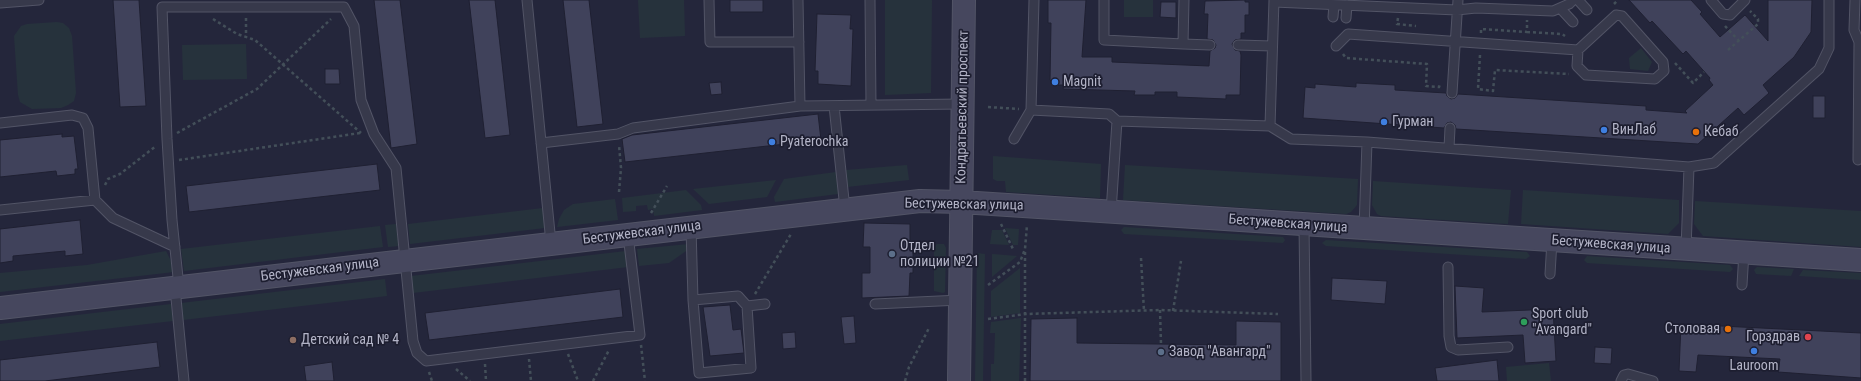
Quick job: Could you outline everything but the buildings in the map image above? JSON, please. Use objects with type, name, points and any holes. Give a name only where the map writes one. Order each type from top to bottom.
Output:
[{"type":"street","name":"Кондратьевский проспект","points":[[959,381],[964,0]]},
{"type":"street","name":"Бестужевская улица","points":[[0,308],[920,201],[961,202],[1861,260]]},
{"type":"lane","points":[[0,3],[39,0]]},
{"type":"lane","points":[[527,0],[551,243]]},
{"type":"lane","points":[[709,0],[710,42],[799,42]]},
{"type":"lane","points":[[798,0],[800,106]]},
{"type":"lane","points":[[870,0],[871,105]]},
{"type":"lane","points":[[1014,139],[1031,110],[1034,0]]},
{"type":"lane","points":[[1104,0],[1104,40],[1210,45]]},
{"type":"lane","points":[[1183,44],[1184,0]]},
{"type":"lane","points":[[1452,93],[1458,0]]},
{"type":"lane","points":[[1270,126],[1274,1],[1334,5],[1424,4],[1458,10],[1476,8],[1553,11],[1573,0]]},
{"type":"lane","points":[[1578,0],[1587,10]]},
{"type":"lane","points":[[1711,0],[1724,14],[1730,15],[1744,1]]},
{"type":"lane","points":[[1031,110],[1109,114],[1117,121],[1270,126],[1291,139],[1367,142],[1689,167],[1714,163],[1819,69],[1828,48],[1829,0]]},
{"type":"lane","points":[[1855,0],[1854,30],[1860,42],[1858,160]]},
{"type":"lane","points":[[184,381],[167,139],[162,6],[244,3],[344,7],[354,26],[361,100],[374,134],[396,168],[413,341],[417,353],[426,361],[640,335],[628,234]]},
{"type":"lane","points":[[1333,17],[1334,5]]},
{"type":"lane","points":[[1346,18],[1347,5]]},
{"type":"lane","points":[[1560,8],[1573,22]]},
{"type":"lane","points":[[1616,15],[1622,16],[1664,62],[1664,71],[1655,79],[1586,75],[1577,66],[1578,50],[1616,15]]},
{"type":"lane","points":[[1336,46],[1348,34],[1578,50]]},
{"type":"lane","points":[[1238,45],[1272,46]]},
{"type":"lane","points":[[541,143],[618,134],[633,128],[800,106],[963,104]]},
{"type":"lane","points":[[834,106],[845,209]]},
{"type":"lane","points":[[0,122],[72,115],[83,118],[88,128],[95,200],[113,218],[175,247]]},
{"type":"lane","points":[[1111,212],[1117,121]]},
{"type":"lane","points":[[1449,148],[1450,128]]},
{"type":"lane","points":[[1364,229],[1367,142]]},
{"type":"lane","points":[[1686,249],[1689,167]]},
{"type":"lane","points":[[0,210],[95,200]]},
{"type":"lane","points":[[1304,225],[1306,381]]},
{"type":"lane","points":[[691,227],[693,300],[699,373],[751,368],[747,306],[738,296],[693,300]]},
{"type":"lane","points":[[1550,274],[1552,241]]},
{"type":"lane","points":[[1742,284],[1744,252]]},
{"type":"lane","points":[[1448,267],[1449,336],[1451,347],[1458,350],[1508,347]]},
{"type":"lane","points":[[875,304],[960,300]]},
{"type":"lane","points":[[747,306],[765,304]]},
{"type":"lane","points":[[1621,381],[1624,375],[1628,374],[1653,381]]},
{"type":"path","points":[[1612,5],[1618,0]]},
{"type":"path","points":[[1728,50],[1758,24],[1758,20],[1744,1]]},
{"type":"path","points":[[244,3],[246,38]]},
{"type":"path","points":[[192,6],[237,34],[256,40],[360,133]]},
{"type":"path","points":[[95,200],[108,179],[120,174],[167,139],[257,88],[282,63],[344,7]]},
{"type":"path","points":[[1526,32],[1528,10]]},
{"type":"path","points":[[1565,36],[1562,34],[1481,29],[1481,33],[1562,38],[1565,36],[1572,36]]},
{"type":"path","points":[[1480,54],[1478,90],[1493,91],[1495,70],[1586,75]]},
{"type":"path","points":[[1346,58],[1427,64],[1426,86],[1440,87]]},
{"type":"path","points":[[988,107],[1031,110]]},
{"type":"path","points":[[171,161],[360,133],[374,134]]},
{"type":"path","points":[[618,134],[621,168],[619,192]]},
{"type":"path","points":[[651,212],[667,186]]},
{"type":"path","points":[[1001,224],[1013,249]]},
{"type":"path","points":[[1025,381],[1025,250],[1027,225]]},
{"type":"path","points":[[747,306],[791,234]]},
{"type":"path","points":[[988,285],[1020,262],[1025,250]]},
{"type":"path","points":[[1141,258],[1144,311]]},
{"type":"path","points":[[1173,311],[1181,261]]},
{"type":"path","points":[[988,320],[1026,314],[1160,310],[1278,314]]},
{"type":"path","points":[[1160,310],[1161,344]]},
{"type":"path","points":[[905,381],[909,367],[929,328]]},
{"type":"path","points":[[640,335],[645,381]]},
{"type":"path","points":[[593,381],[615,338]]},
{"type":"path","points":[[564,344],[578,381]]},
{"type":"path","points":[[528,348],[531,381]]},
{"type":"path","points":[[485,354],[486,381]]},
{"type":"path","points":[[450,358],[458,372],[470,381]]},
{"type":"shaded area","points":[[638,0],[684,0],[685,36],[640,38]]},
{"type":"shaded area","points":[[885,0],[932,0],[931,93],[885,95]]},
{"type":"shaded area","points":[[1124,0],[1153,0],[1153,17],[1124,17]]},
{"type":"shaded area","points":[[63,23],[69,28],[72,36],[76,93],[74,101],[61,108],[32,109],[20,102],[18,95],[14,36],[21,26],[27,24]]},
{"type":"shaded area","points":[[246,44],[247,79],[183,80],[182,45]]},
{"type":"shaded area","points":[[1641,48],[1652,62],[1648,71],[1630,69],[1629,58]]},
{"type":"shaded area","points":[[993,156],[1101,164],[1100,198],[1006,192],[1005,181],[997,181],[993,179]]},
{"type":"shaded area","points":[[907,165],[909,180],[847,187],[846,170]]},
{"type":"shaded area","points":[[1125,165],[1358,179],[1357,205],[1351,212],[1346,214],[1123,200]]},
{"type":"shaded area","points":[[836,172],[838,194],[775,202],[774,197],[784,179]]},
{"type":"shaded area","points":[[776,180],[767,197],[709,204],[693,189]]},
{"type":"shaded area","points":[[1373,181],[1511,190],[1508,224],[1381,216],[1377,214],[1372,205]]},
{"type":"shaded area","points":[[686,190],[701,205],[702,210],[654,216],[653,209],[648,210],[647,205],[636,206],[636,211],[623,212],[622,198]]},
{"type":"shaded area","points":[[1523,190],[1679,200],[1679,223],[1668,234],[1521,224]]},
{"type":"shaded area","points":[[615,199],[618,220],[557,227],[564,210],[573,204]]},
{"type":"shaded area","points":[[1695,201],[1861,211],[1861,247],[1703,236],[1694,224]]},
{"type":"shaded area","points":[[543,208],[545,228],[410,244],[408,224]]},
{"type":"shaded area","points":[[396,224],[399,246],[388,247],[385,225]]},
{"type":"shaded area","points":[[380,226],[383,247],[184,271],[181,249]]},
{"type":"shaded area","points":[[1124,227],[1283,237],[1285,240],[1283,243],[1124,234],[1121,230]]},
{"type":"shaded area","points":[[1005,228],[1019,229],[1018,245],[1013,245]]},
{"type":"shaded area","points":[[992,230],[1002,230],[1009,245],[990,244]]},
{"type":"shaded area","points":[[1326,240],[1527,252],[1530,256],[1526,259],[1326,246],[1322,243]]},
{"type":"shaded area","points":[[689,244],[689,249],[669,263],[639,266],[637,249]]},
{"type":"shaded area","points":[[937,244],[944,244],[946,248],[945,292],[943,293],[934,291],[934,247]]},
{"type":"shaded area","points":[[166,251],[173,265],[174,272],[0,292],[0,273],[87,265]]},
{"type":"shaded area","points":[[626,251],[628,267],[413,293],[411,276]]},
{"type":"shaded area","points":[[977,253],[985,254],[983,381],[975,381]]},
{"type":"shaded area","points":[[992,254],[1017,256],[992,277]]},
{"type":"shaded area","points":[[1587,256],[1730,265],[1733,269],[1730,272],[1587,263],[1584,260]]},
{"type":"shaded area","points":[[1757,267],[1794,269],[1791,276],[1756,274],[1754,270]]},
{"type":"shaded area","points":[[1020,268],[1020,313],[991,317],[991,291]]},
{"type":"shaded area","points":[[1803,270],[1861,273],[1861,280],[1799,276]]},
{"type":"shaded area","points":[[385,279],[387,296],[183,320],[181,303]]},
{"type":"shaded area","points":[[171,304],[173,321],[0,341],[0,324]]},
{"type":"shaded area","points":[[1021,318],[1019,381],[991,381],[991,364],[994,364],[995,333],[990,333],[991,322]]},
{"type":"shaded area","points":[[1549,363],[1551,381],[1507,381],[1506,367]]},
{"type":"place","name":"Magnit","points":[[1055,82]]},
{"type":"place","name":"Гурман","points":[[1384,122]]},
{"type":"place","name":"ВинЛаб","points":[[1604,130]]},
{"type":"place","name":"Кебаб","points":[[1696,132]]},
{"type":"place","name":"Pyaterochka","points":[[772,142]]},
{"type":"place","name":"Отдел полиции №21","points":[[892,254]]},
{"type":"place","name":"Sport club \"Avangard\"","points":[[1524,322]]},
{"type":"place","name":"Столовая","points":[[1728,329]]},
{"type":"place","name":"Горздрав","points":[[1808,337]]},
{"type":"place","name":"Детский сад № 4","points":[[293,340]]},
{"type":"place","name":"Lauroom","points":[[1754,351]]},
{"type":"place","name":"Завод \"Авангард\"","points":[[1161,352]]}]
